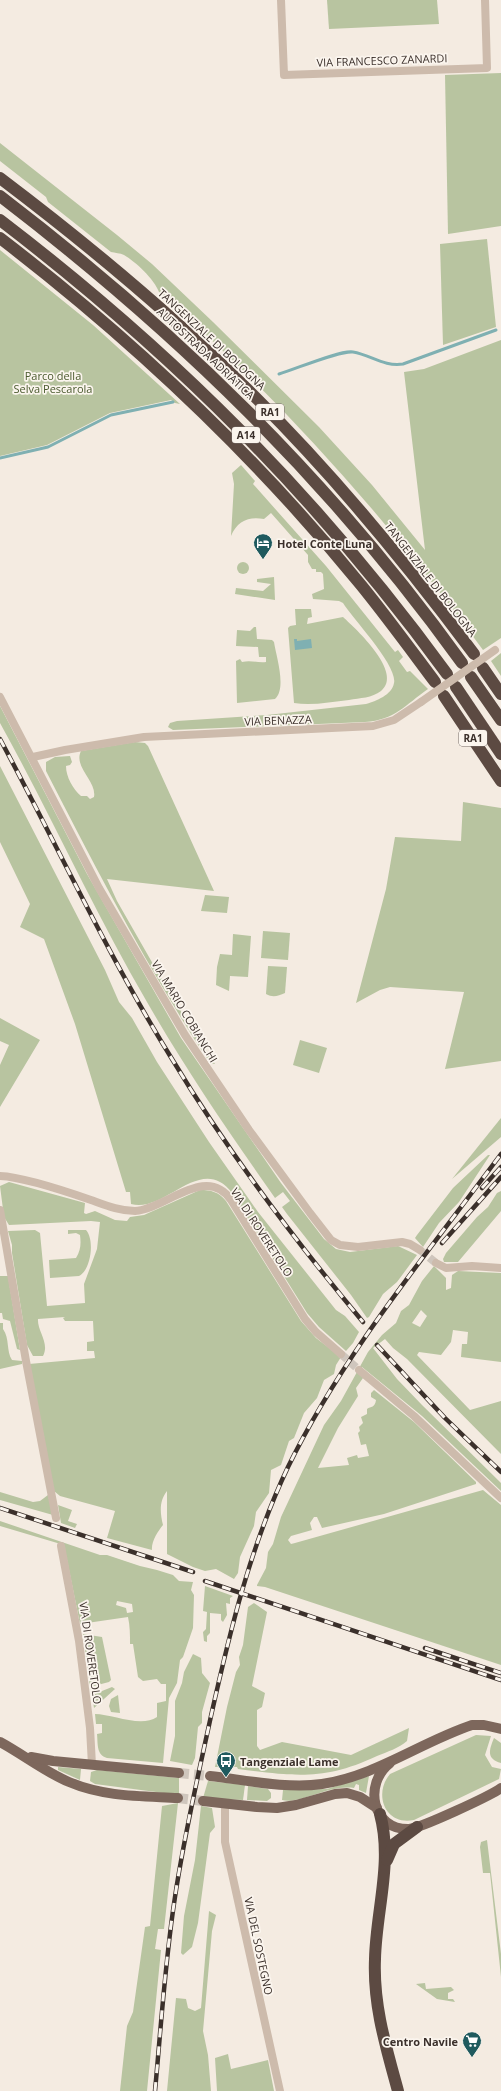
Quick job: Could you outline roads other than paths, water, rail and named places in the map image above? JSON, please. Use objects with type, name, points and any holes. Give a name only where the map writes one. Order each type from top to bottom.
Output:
[{"type":"highway","name":"TANGENZIALE DI BOLOGNA","points":[[0,178],[126,278],[192,336],[246,388],[358,507],[420,583],[474,654]]},
{"type":"highway","name":"AUTOSTRADA ADRIATICA","points":[[0,196],[83,260],[135,304],[204,367],[265,428],[324,491],[387,564],[462,663]]},
{"type":"highway","name":"A14","points":[[0,220],[52,260],[135,329],[249,438],[341,538],[447,674]]},
{"type":"highway","points":[[0,238],[69,292],[125,340],[186,396],[244,454],[298,511],[360,584],[435,682]]},
{"type":"highway","points":[[483,668],[501,694]]},
{"type":"highway","points":[[471,677],[501,720]]},
{"type":"highway","points":[[456,687],[501,754]]},
{"type":"highway","name":"RA1","points":[[444,696],[501,781]]},
{"type":"highway","points":[[378,1811],[385,1834],[385,1871],[375,1958],[375,1989],[379,2018],[398,2091]]},
{"type":"highway","points":[[385,1871],[389,1854],[394,1844],[417,1828]]},
{"type":"main road","points":[[210,1776],[293,1784],[320,1784],[348,1778],[394,1760],[468,1727],[479,1724],[498,1729]]},
{"type":"main road","points":[[0,1742],[57,1776],[91,1790],[119,1795],[178,1798]]},
{"type":"main road","points":[[22,1754],[43,1760],[179,1773]]},
{"type":"main road","points":[[378,1811],[374,1792],[377,1781],[383,1770],[394,1760]]},
{"type":"main road","points":[[203,1800],[264,1808],[287,1807],[343,1792],[360,1797],[378,1811],[387,1821],[396,1826],[417,1828],[501,1788]]},
{"type":"street","name":"VIA FRANCESCO ZANARDI","points":[[281,0],[284,75],[487,68],[484,0]]},
{"type":"street","name":"VIA BENAZZA","points":[[32,757],[144,737],[373,726],[394,720],[498,648]]},
{"type":"street","name":"VIA MARIO COBIANCHI","points":[[0,697],[99,888],[185,1035],[249,1130],[328,1236],[334,1243],[344,1246],[358,1247],[402,1242],[410,1244],[420,1250]]},
{"type":"street","name":"VIA DI ROVERETOLO","points":[[0,1176],[66,1192],[113,1208],[130,1211],[153,1206],[200,1186],[211,1186],[220,1189],[231,1200],[309,1324],[341,1354]]},
{"type":"street","points":[[0,1210],[26,1361],[56,1518]]},
{"type":"street","points":[[436,1263],[446,1268],[472,1266],[501,1268]]},
{"type":"street","points":[[359,1370],[414,1416],[501,1498]]},
{"type":"street","name":"VIA DI ROVERETOLO","points":[[61,1546],[79,1641],[90,1728],[92,1765]]},
{"type":"street","name":"VIA DEL SOSTEGNO","points":[[225,1804],[225,1842],[280,2091]]},
{"type":"water","points":[[294,639],[297,639],[297,641],[311,639],[312,648],[295,650]]},
{"type":"waterway","points":[[279,374],[347,352],[353,352],[390,364],[403,364],[496,330]]},
{"type":"waterway","points":[[0,458],[48,447],[111,415],[173,402]]},
{"type":"tunnel","points":[[420,1250],[436,1263]]},
{"type":"tunnel","points":[[341,1354],[359,1370]]},
{"type":"tunnel","points":[[179,1773],[210,1776]]},
{"type":"tunnel","points":[[178,1798],[203,1801]]},
{"type":"railway","points":[[0,739],[104,940],[193,1094],[262,1194],[363,1322]]},
{"type":"railway","points":[[155,2091],[168,1945],[187,1829],[226,1652],[242,1590],[263,1528],[288,1467],[310,1425],[334,1385],[387,1306],[501,1154]]},
{"type":"railway","points":[[482,1188],[501,1167]]},
{"type":"railway","points":[[442,1243],[501,1177]]},
{"type":"railway","points":[[377,1345],[445,1418],[501,1472]]},
{"type":"railway","points":[[0,1508],[193,1572]]},
{"type":"railway","points":[[205,1581],[501,1680]]},
{"type":"railway","points":[[425,1648],[501,1673]]},
{"type":"place","name":"Hotel Conte Luna","points":[[263,560]]},
{"type":"place","name":"Tangenziale Lame","points":[[226,1778]]},
{"type":"place","name":"Centro Navile","points":[[472,2058]]},
{"type":"park label","name":"Parco della Selva Pescarola","points":[[53,381]]}]
